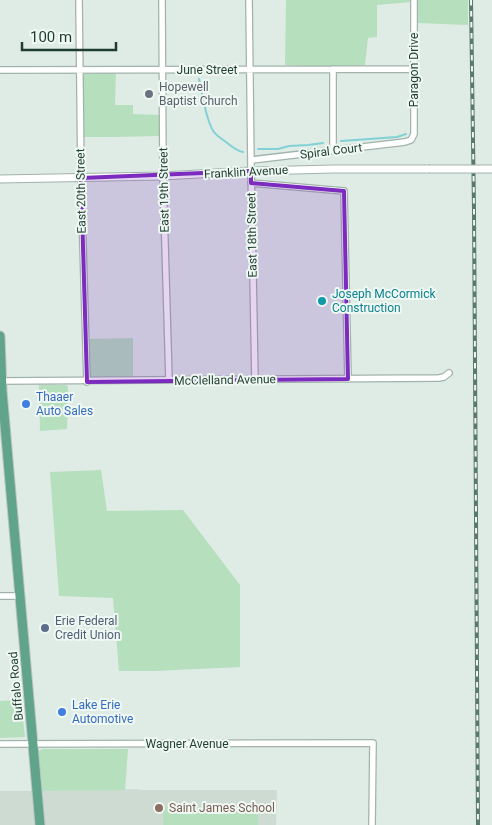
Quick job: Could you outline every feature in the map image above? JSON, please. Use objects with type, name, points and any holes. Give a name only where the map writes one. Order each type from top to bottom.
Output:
[{"type":"main road","name":"Buffalo Road","points":[[0,336],[1,382],[40,825]]},
{"type":"street","name":"East 20th Street","points":[[78,0],[80,178],[87,382]]},
{"type":"street","name":"East 19th Street","points":[[162,0],[163,176],[169,380]]},
{"type":"street","name":"East 18th Street","points":[[249,0],[255,380]]},
{"type":"street","name":"Paragon Drive","points":[[411,140],[414,134],[414,0]]},
{"type":"street","points":[[333,69],[333,150]]},
{"type":"street","name":"June Street","points":[[0,70],[414,69]]},
{"type":"street","name":"Spiral Court","points":[[251,160],[411,140]]},
{"type":"street","name":"Franklin Avenue","points":[[0,179],[163,176],[333,169],[492,169]]},
{"type":"street","points":[[251,183],[344,191],[348,379]]},
{"type":"street","name":"McClelland Avenue","points":[[1,382],[439,378],[449,373]]},
{"type":"street","points":[[0,596],[21,596]]},
{"type":"street","name":"Wagner Avenue","points":[[0,744],[373,743],[372,825]]},
{"type":"highlighted area","points":[[251,171],[251,183],[344,191],[348,379],[87,382],[81,178]]},
{"type":"shaded area","name":"Saint James School","points":[[139,789],[277,790],[276,825],[44,825],[41,791]]},
{"type":"shaded area","points":[[0,791],[32,791],[35,825],[0,825]]},
{"type":"green space","points":[[286,0],[411,0],[411,2],[377,5],[377,37],[368,38],[365,65],[318,67],[285,65]]},
{"type":"green space","points":[[418,0],[468,0],[468,25],[418,23]]},
{"type":"green space","points":[[116,73],[115,105],[133,105],[133,114],[159,115],[160,136],[83,137],[82,74]]},
{"type":"green space","points":[[133,338],[133,377],[90,377],[88,339]]},
{"type":"green space","points":[[39,385],[66,385],[68,387],[67,429],[40,431]]},
{"type":"green space","points":[[101,470],[107,511],[183,510],[240,585],[240,667],[119,671],[113,598],[59,596],[50,472]]},
{"type":"green space","points":[[21,700],[25,737],[0,738],[0,701]]},
{"type":"green space","points":[[42,749],[128,749],[125,790],[41,791],[38,751]]},
{"type":"green space","points":[[258,806],[258,825],[163,825],[163,807]]},
{"type":"waterway","points":[[199,79],[211,127],[220,137],[243,152]]},
{"type":"waterway","points":[[341,141],[397,137],[406,134]]},
{"type":"waterway","points":[[258,149],[278,149],[289,146],[323,143]]},
{"type":"railway","points":[[471,0],[478,825]]},
{"type":"place","name":"Hopewell Baptist Church","points":[[149,94]]},
{"type":"place","name":"Joseph McCormick Construction","points":[[322,301]]},
{"type":"place","name":"Thaaer Auto Sales","points":[[26,404]]},
{"type":"place","name":"Erie Federal Credit Union","points":[[45,628]]},
{"type":"place","name":"Lake Erie Automotive","points":[[62,712]]},
{"type":"place","name":"Saint James School","points":[[159,808]]}]
